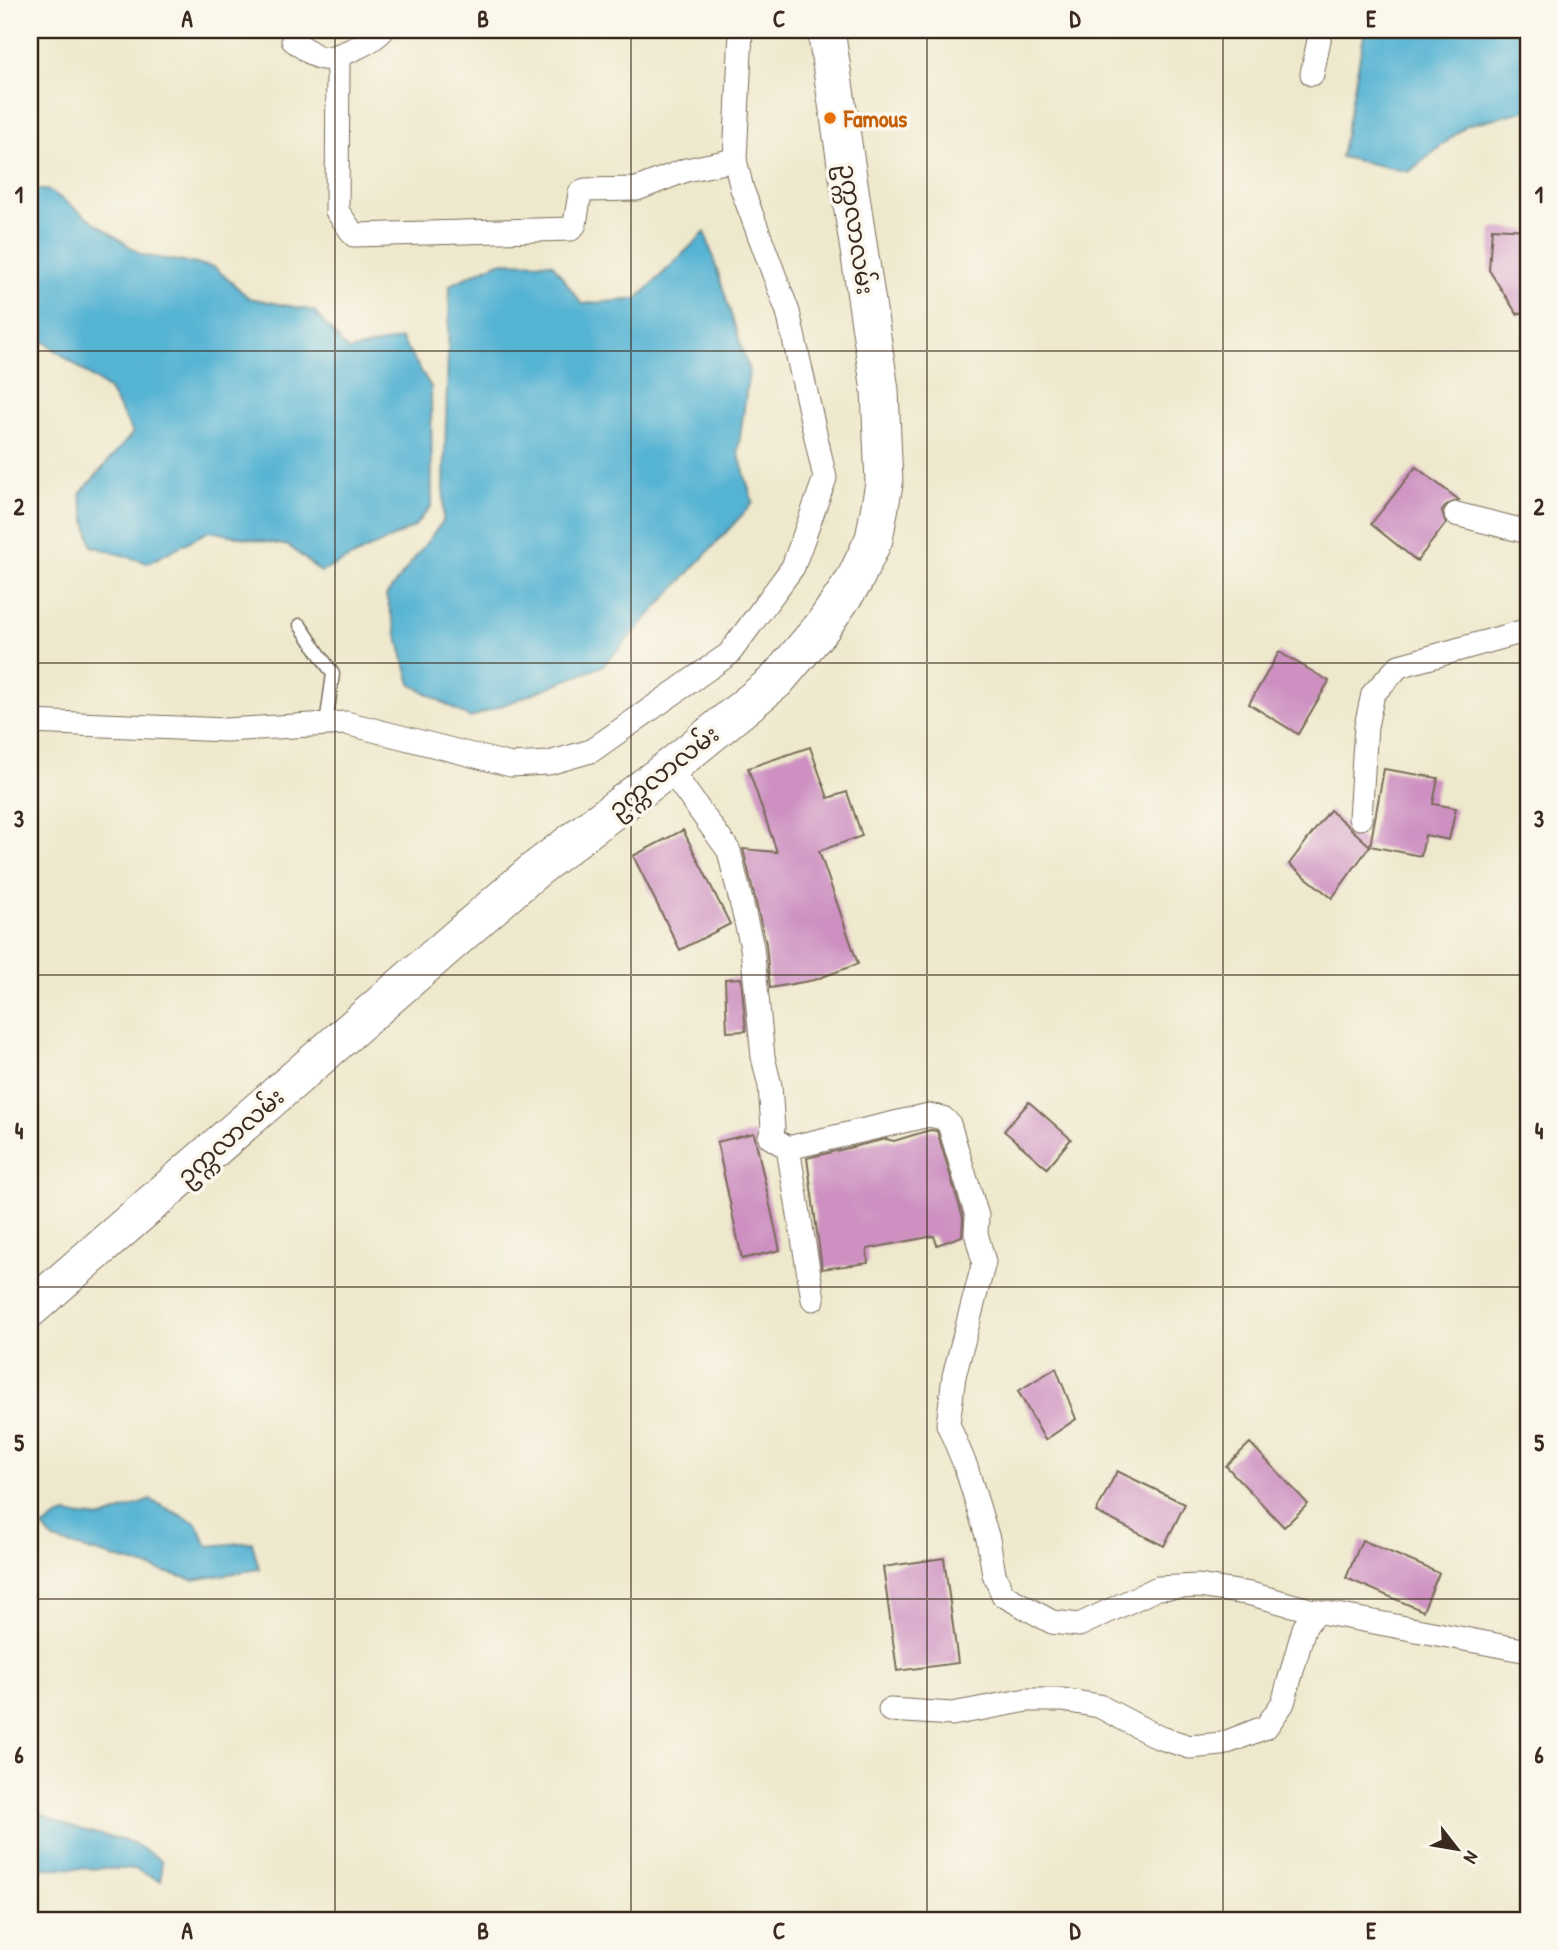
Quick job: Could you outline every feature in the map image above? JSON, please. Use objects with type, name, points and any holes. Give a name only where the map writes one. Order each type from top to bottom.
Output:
[{"type":"main road","name":"ဥက္ကလာလမ်း","points":[[30,1309],[535,870],[669,768],[776,681],[822,627],[854,581],[874,539],[884,484],[880,390],[826,30]]},
{"type":"street","points":[[293,40],[312,55],[333,60],[367,43],[383,30]]},
{"type":"street","points":[[30,722],[226,730],[346,723],[511,765],[549,764],[592,751],[729,654],[793,567],[825,478],[788,312],[742,189],[735,160],[741,30]]},
{"type":"street","points":[[1312,75],[1321,30]]},
{"type":"street","points":[[338,57],[337,211],[354,235],[571,229],[575,224],[580,194],[585,190],[636,189],[686,170],[735,160]]},
{"type":"street","points":[[1456,514],[1528,532]]},
{"type":"street","points":[[1360,818],[1366,726],[1373,694],[1399,666],[1528,630]]},
{"type":"street","points":[[669,768],[729,851],[752,947],[763,1057],[770,1086],[773,1128],[770,1137],[788,1148],[929,1115],[943,1118],[948,1124],[976,1216],[976,1233],[984,1262],[954,1376],[948,1424],[966,1467],[988,1539],[994,1574],[1003,1595],[1052,1622],[1079,1625],[1158,1588],[1180,1586],[1251,1594],[1317,1611],[1528,1651]]},
{"type":"street","points":[[788,1148],[813,1298]]},
{"type":"street","points":[[890,1710],[952,1714],[1027,1700],[1063,1700],[1099,1706],[1158,1737],[1190,1747],[1222,1744],[1266,1727],[1283,1703],[1304,1628],[1317,1611]]},
{"type":"lane","points":[[300,625],[333,674],[326,724]]},
{"type":"water","points":[[1365,30],[1528,30],[1528,110],[1467,125],[1409,172],[1341,157]]},
{"type":"water","points":[[30,188],[50,191],[142,255],[214,267],[249,298],[314,311],[348,351],[401,339],[431,387],[432,505],[414,527],[321,572],[289,546],[209,531],[148,563],[92,546],[80,494],[133,433],[109,390],[30,331]]},
{"type":"water","points":[[705,232],[749,371],[738,452],[753,503],[603,666],[470,718],[411,684],[386,596],[443,521],[450,285],[499,262],[552,263],[582,304],[637,299]]},
{"type":"water","points":[[150,1500],[196,1523],[207,1546],[252,1542],[259,1569],[193,1580],[53,1540],[43,1527],[64,1514],[103,1518]]},
{"type":"water","points":[[30,1809],[71,1827],[133,1843],[161,1860],[161,1881],[135,1869],[43,1868],[30,1872]]},
{"type":"building","points":[[1492,228],[1528,230],[1528,311],[1517,314],[1489,270]]},
{"type":"building","points":[[1416,467],[1459,500],[1446,505],[1442,511],[1446,523],[1417,561],[1371,524]]},
{"type":"building","points":[[1279,652],[1329,681],[1298,734],[1249,704]]},
{"type":"building","points":[[810,747],[828,798],[847,792],[862,836],[819,851],[858,964],[814,980],[770,988],[766,944],[743,849],[777,852],[748,768]]},
{"type":"building","points":[[1384,769],[1438,778],[1433,804],[1456,808],[1449,840],[1425,835],[1421,856],[1370,846]]},
{"type":"building","points":[[1330,810],[1370,846],[1332,898],[1289,864]]},
{"type":"building","points":[[683,830],[730,924],[680,950],[633,856]]},
{"type":"building","points":[[741,978],[746,1031],[727,1032],[725,979]]},
{"type":"building","points":[[1029,1102],[1071,1139],[1047,1168],[1004,1131]]},
{"type":"building","points":[[930,1130],[937,1131],[963,1218],[962,1236],[937,1245],[934,1236],[867,1249],[868,1263],[822,1269],[807,1158],[886,1139],[894,1141]]},
{"type":"building","points":[[754,1133],[780,1250],[742,1259],[717,1142]]},
{"type":"building","points":[[1056,1368],[1076,1419],[1045,1440],[1018,1391]]},
{"type":"building","points":[[1250,1443],[1308,1504],[1284,1527],[1226,1466]]},
{"type":"building","points":[[1117,1471],[1185,1504],[1164,1546],[1096,1512]]},
{"type":"building","points":[[1362,1540],[1439,1573],[1423,1611],[1346,1578]]},
{"type":"building","points":[[944,1558],[958,1663],[897,1671],[883,1567]]},
{"type":"place","name":"Famous","points":[[830,118]]}]
